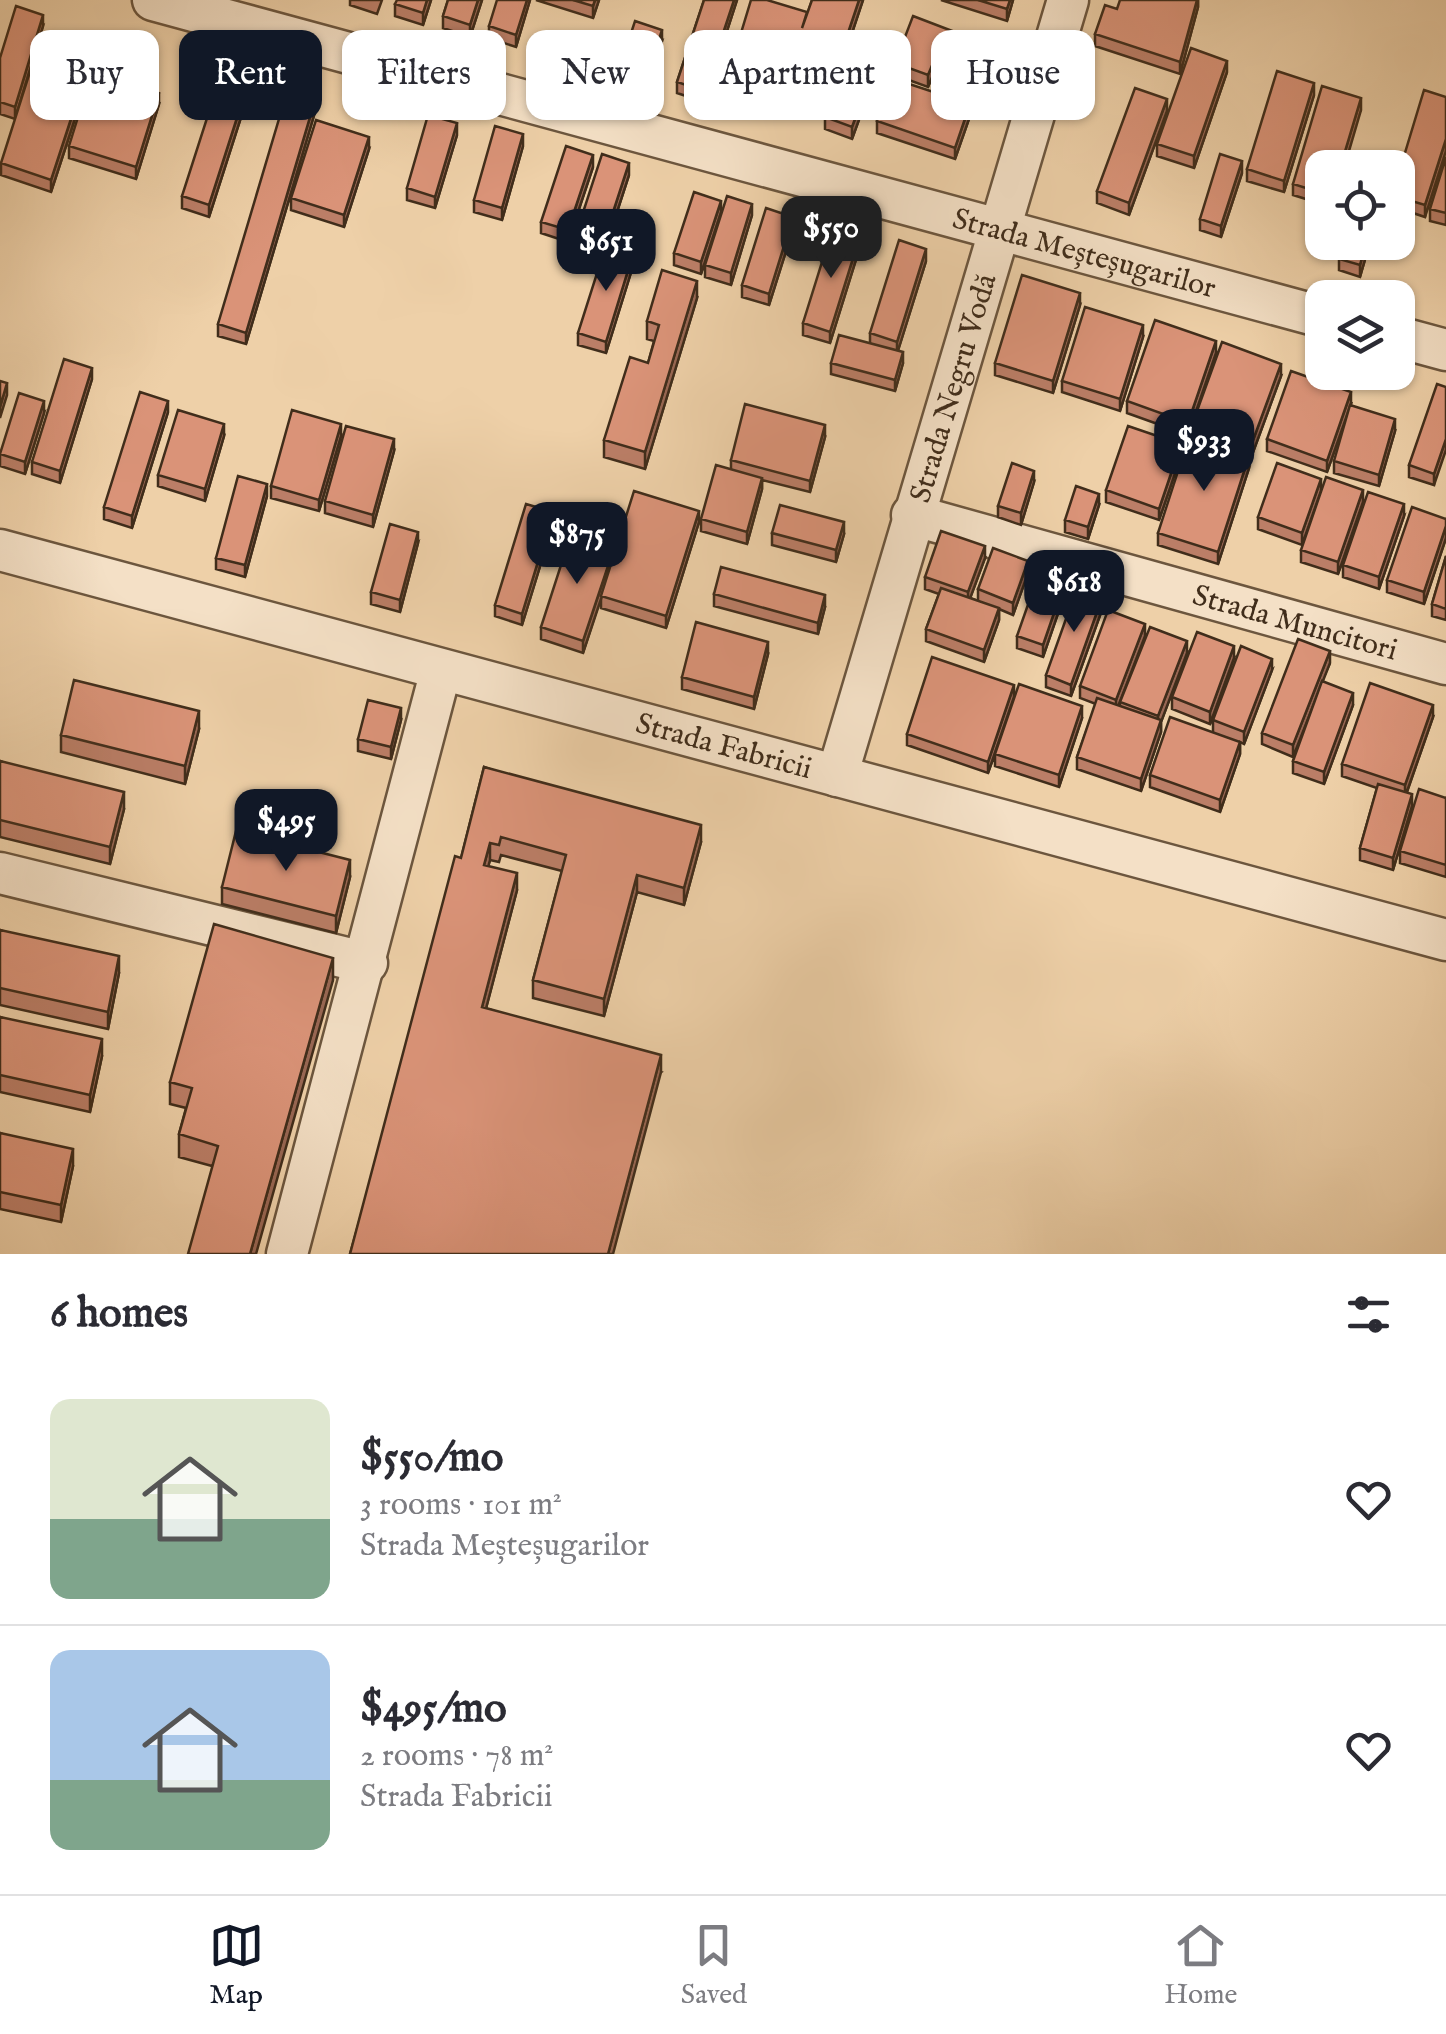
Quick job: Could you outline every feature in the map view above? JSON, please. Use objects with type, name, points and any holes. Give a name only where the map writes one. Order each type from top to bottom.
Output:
[{"type":"street","name":"Strada Meșteșugarilor","points":[[153,0],[1305,312]]},
{"type":"street","name":"Strada Negru Vodă","points":[[838,776],[1068,0]]},
{"type":"street","points":[[1415,342],[1446,350]]},
{"type":"street","name":"Strada Muncitori","points":[[912,516],[1446,664]]},
{"type":"street","name":"Strada Fabricii","points":[[0,550],[1446,940]]},
{"type":"street","points":[[287,1254],[441,670]]},
{"type":"street","points":[[0,873],[366,963]]},
{"type":"building","points":[[397,0],[427,0],[423,13],[395,4]]},
{"type":"building","points":[[448,0],[478,0],[470,25],[443,16]]},
{"type":"building","points":[[497,0],[527,0],[516,35],[489,26]]},
{"type":"building","points":[[573,0],[595,0],[593,6]]},
{"type":"building","points":[[704,0],[734,0],[724,30],[694,30]]},
{"type":"building","points":[[751,0],[767,0],[807,12],[802,28],[812,0],[859,0],[849,30],[742,30]]},
{"type":"building","points":[[978,0],[1010,0],[1007,9]]},
{"type":"building","points":[[1120,0],[1197,0],[1180,62],[1095,34],[1105,5],[1117,9]]},
{"type":"building","points":[[16,6],[43,15],[38,30],[30,30],[30,58],[15,107],[0,102],[0,58]]},
{"type":"building","points":[[913,16],[950,30],[931,30],[928,75],[911,69],[911,30],[908,30]]},
{"type":"building","points":[[635,21],[662,30],[632,30]]},
{"type":"building","points":[[1191,48],[1227,61],[1194,156],[1157,144]]},
{"type":"building","points":[[684,61],[684,84],[677,82]]},
{"type":"building","points":[[1277,71],[1314,83],[1284,181],[1247,169]]},
{"type":"building","points":[[30,72],[30,120],[71,120],[51,180],[1,163]]},
{"type":"building","points":[[911,85],[931,91],[931,120],[965,120],[955,148],[877,121],[911,120]]},
{"type":"building","points":[[1322,86],[1361,98],[1345,150],[1305,150],[1305,188],[1293,184]]},
{"type":"building","points":[[1135,88],[1167,99],[1129,203],[1097,191]]},
{"type":"building","points":[[1424,90],[1446,97],[1446,139],[1425,205],[1415,202],[1415,150],[1406,150]]},
{"type":"building","points":[[77,120],[151,120],[136,167],[69,146]]},
{"type":"building","points":[[206,120],[236,120],[209,205],[182,196]]},
{"type":"building","points":[[279,120],[309,120],[246,333],[218,324]]},
{"type":"building","points":[[316,120],[369,137],[344,215],[291,198]]},
{"type":"building","points":[[427,120],[457,123],[435,197],[407,188]]},
{"type":"building","points":[[833,120],[855,120],[852,127]]},
{"type":"building","points":[[495,126],[523,134],[502,208],[474,200]]},
{"type":"building","points":[[566,146],[593,155],[568,230],[541,222]]},
{"type":"building","points":[[602,154],[629,163],[603,243],[576,234]]},
{"type":"building","points":[[1220,154],[1242,161],[1221,226],[1200,219]]},
{"type":"building","points":[[1446,157],[1446,213],[1430,209]]},
{"type":"building","points":[[694,192],[721,201],[701,262],[674,253]]},
{"type":"building","points":[[727,196],[752,204],[731,273],[705,265]]},
{"type":"building","points":[[766,208],[793,217],[769,294],[742,285]]},
{"type":"building","points":[[832,230],[859,239],[830,332],[803,323]]},
{"type":"building","points":[[899,240],[926,249],[897,342],[870,333]]},
{"type":"building","points":[[606,245],[633,254],[606,342],[578,333]]},
{"type":"building","points":[[662,270],[697,281],[645,452],[604,440],[630,357],[648,363],[659,325],[647,321]]},
{"type":"building","points":[[1022,275],[1080,293],[1053,381],[995,363]]},
{"type":"building","points":[[1085,307],[1143,325],[1120,399],[1062,381]]},
{"type":"building","points":[[1155,320],[1216,341],[1188,423],[1127,401]]},
{"type":"building","points":[[839,335],[903,352],[895,380],[831,363]]},
{"type":"building","points":[[1222,342],[1281,364],[1252,443],[1193,422]]},
{"type":"building","points":[[64,359],[92,368],[60,471],[32,462]]},
{"type":"building","points":[[1291,371],[1305,376],[1305,390],[1351,392],[1327,461],[1267,439]]},
{"type":"building","points":[[0,381],[7,383],[0,407]]},
{"type":"building","points":[[1437,384],[1446,387],[1446,439],[1434,474],[1409,465]]},
{"type":"building","points":[[140,392],[168,401],[132,516],[104,507]]},
{"type":"building","points":[[19,393],[44,401],[25,462],[0,454]]},
{"type":"building","points":[[745,404],[825,425],[810,481],[731,460]]},
{"type":"building","points":[[1350,405],[1395,419],[1379,475],[1334,461]]},
{"type":"building","points":[[178,410],[224,424],[205,489],[158,475]]},
{"type":"building","points":[[292,410],[341,424],[319,500],[271,486]]},
{"type":"building","points":[[346,426],[394,439],[373,515],[325,501]]},
{"type":"building","points":[[1128,426],[1181,444],[1159,509],[1106,490]]},
{"type":"building","points":[[1189,437],[1249,456],[1218,552],[1158,533]]},
{"type":"building","points":[[1012,463],[1034,471],[1021,513],[998,506]]},
{"type":"building","points":[[1277,463],[1321,479],[1302,533],[1258,517]]},
{"type":"building","points":[[716,465],[762,478],[747,532],[701,519]]},
{"type":"building","points":[[238,476],[267,484],[245,565],[216,558]]},
{"type":"building","points":[[1326,477],[1363,490],[1338,562],[1301,550]]},
{"type":"building","points":[[1076,486],[1099,494],[1088,527],[1065,520]]},
{"type":"building","points":[[634,491],[699,511],[666,616],[601,596]]},
{"type":"building","points":[[1368,492],[1404,504],[1379,577],[1343,565]]},
{"type":"building","points":[[526,504],[553,512],[522,614],[495,605]]},
{"type":"building","points":[[780,505],[844,522],[836,550],[772,533]]},
{"type":"building","points":[[1412,507],[1446,519],[1424,592],[1387,580]]},
{"type":"building","points":[[390,524],[418,532],[400,600],[371,592]]},
{"type":"building","points":[[941,531],[985,546],[968,592],[925,577]]},
{"type":"building","points":[[571,534],[614,548],[583,641],[541,627]]},
{"type":"building","points":[[993,548],[1028,561],[1013,603],[978,589]]},
{"type":"building","points":[[1446,556],[1446,609],[1432,604]]},
{"type":"building","points":[[721,567],[825,595],[818,623],[714,594]]},
{"type":"building","points":[[1038,576],[1064,584],[1043,645],[1017,636]]},
{"type":"building","points":[[1078,585],[1103,595],[1071,685],[1046,675]]},
{"type":"building","points":[[941,588],[999,608],[984,650],[926,629]]},
{"type":"building","points":[[1108,610],[1145,624],[1116,700],[1080,686]]},
{"type":"building","points":[[696,622],[768,642],[754,697],[682,677]]},
{"type":"building","points":[[1150,627],[1187,641],[1158,716],[1120,702]]},
{"type":"building","points":[[1197,632],[1234,646],[1210,712],[1172,697]]},
{"type":"building","points":[[1298,639],[1330,651],[1293,745],[1262,733]]},
{"type":"building","points":[[1241,646],[1272,659],[1244,732],[1213,720]]},
{"type":"building","points":[[932,657],[1014,685],[988,762],[907,734]]},
{"type":"building","points":[[74,680],[199,711],[185,766],[61,735]]},
{"type":"building","points":[[1322,681],[1353,693],[1324,772],[1293,761]]},
{"type":"building","points":[[1370,683],[1433,705],[1405,785],[1342,764]]},
{"type":"building","points":[[1019,684],[1082,706],[1059,775],[995,754]]},
{"type":"building","points":[[1097,698],[1161,720],[1141,779],[1077,757]]},
{"type":"building","points":[[368,700],[401,708],[391,747],[358,739]]},
{"type":"building","points":[[1170,717],[1240,742],[1220,800],[1150,775]]},
{"type":"building","points":[[0,761],[124,792],[110,847],[0,820]]},
{"type":"building","points":[[484,767],[701,825],[684,888],[637,875],[604,999],[533,980],[566,855],[501,837],[499,845],[490,843],[484,865],[517,873],[482,1007],[661,1055],[608,1254],[350,1254],[455,856],[461,858]]},
{"type":"building","points":[[1378,784],[1412,794],[1393,858],[1360,848]]},
{"type":"building","points":[[1419,789],[1446,798],[1446,865],[1400,851]]},
{"type":"building","points":[[236,831],[350,860],[336,916],[222,887]]},
{"type":"building","points":[[214,924],[333,958],[250,1254],[188,1254],[218,1146],[179,1134],[192,1088],[170,1082]]},
{"type":"building","points":[[0,930],[119,956],[108,1012],[0,988]]},
{"type":"building","points":[[0,1017],[102,1039],[90,1095],[0,1075]]},
{"type":"building","points":[[0,1133],[73,1149],[61,1205],[0,1192]]}]
